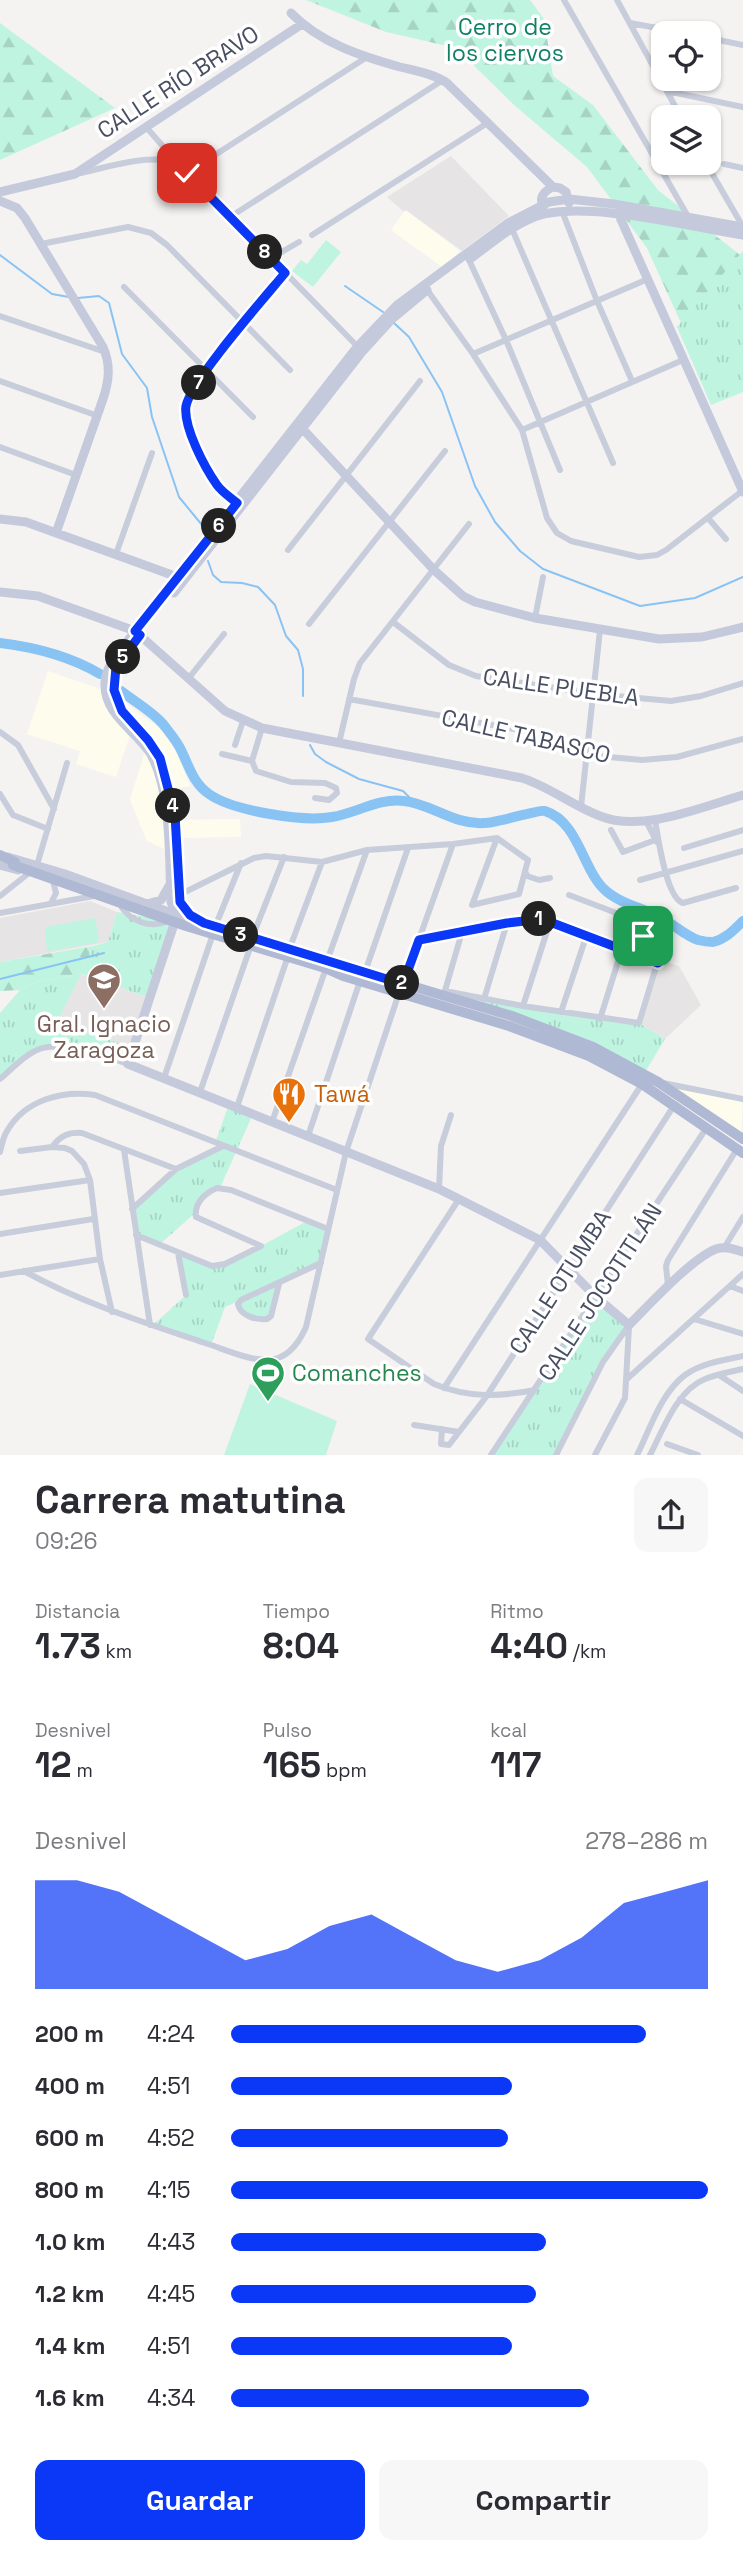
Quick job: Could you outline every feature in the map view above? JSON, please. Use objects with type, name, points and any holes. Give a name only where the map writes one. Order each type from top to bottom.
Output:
[{"type":"main road","points":[[0,855],[14,864],[186,926],[401,988],[598,1055],[642,1084],[676,1100],[741,1147]]},
{"type":"main road","points":[[0,864],[14,864]]},
{"type":"main road","points":[[401,988],[445,994],[512,1016],[658,1082],[707,1127],[741,1147]]},
{"type":"street","points":[[564,0],[695,227]]},
{"type":"street","points":[[617,0],[651,62]]},
{"type":"street","points":[[291,13],[302,24],[329,40],[367,57],[443,80],[553,187]]},
{"type":"street","points":[[630,23],[651,27]]},
{"type":"street","name":"CALLE RÍO BRAVO","points":[[75,174],[302,24]]},
{"type":"street","points":[[721,40],[743,45]]},
{"type":"street","points":[[187,173],[367,57]]},
{"type":"street","points":[[230,217],[443,80]]},
{"type":"street","points":[[667,91],[743,107]]},
{"type":"street","points":[[667,91],[675,105]]},
{"type":"street","points":[[312,235],[489,122]]},
{"type":"street","points":[[146,127],[187,173],[360,350]]},
{"type":"street","points":[[0,192],[137,159],[176,161]]},
{"type":"street","points":[[724,164],[743,168]]},
{"type":"street","points":[[713,175],[743,227]]},
{"type":"street","points":[[545,209],[542,197],[546,190],[553,187],[566,192],[569,199],[567,208],[562,211]]},
{"type":"street","points":[[425,288],[508,223],[569,199],[614,204],[743,227]]},
{"type":"street","points":[[0,201],[17,208],[105,352],[108,379],[98,416],[56,533]]},
{"type":"street","points":[[425,288],[473,354],[522,430],[551,527],[564,538],[631,557],[649,557],[666,550],[743,492],[614,204]]},
{"type":"street","points":[[175,911],[171,902],[169,826],[154,761],[146,748],[116,715],[105,688],[107,673],[111,664],[397,305],[545,209],[619,214],[743,235]]},
{"type":"street","points":[[562,211],[632,382]]},
{"type":"street","points":[[41,244],[128,227],[151,233],[167,245],[290,370]]},
{"type":"street","points":[[512,229],[613,463]]},
{"type":"street","points":[[271,258],[299,242]]},
{"type":"street","points":[[469,260],[506,340],[560,470]]},
{"type":"street","points":[[239,505],[216,484],[187,423],[188,398],[285,273]]},
{"type":"street","points":[[473,354],[648,279]]},
{"type":"street","points":[[124,287],[253,417]]},
{"type":"street","points":[[0,316],[105,352]]},
{"type":"street","points":[[522,430],[683,360]]},
{"type":"street","points":[[0,381],[98,416]]},
{"type":"street","points":[[288,550],[420,381]]},
{"type":"street","points":[[301,427],[434,570],[463,596],[475,602],[535,618],[600,630],[680,639],[719,634],[743,627]]},
{"type":"street","points":[[0,447],[76,475]]},
{"type":"street","points":[[309,624],[445,451]]},
{"type":"street","points":[[116,554],[152,453]]},
{"type":"street","points":[[708,517],[726,539]]},
{"type":"street","points":[[0,519],[26,522],[181,579]]},
{"type":"street","points":[[339,743],[360,663],[469,524]]},
{"type":"street","points":[[535,618],[543,577]]},
{"type":"street","points":[[0,592],[37,596],[138,633],[225,711],[262,728],[522,778],[611,820],[650,820],[743,795]]},
{"type":"street","name":"CALLE PUEBLA","points":[[393,622],[462,672],[594,694],[685,700],[743,683]]},
{"type":"street","points":[[581,807],[600,630]]},
{"type":"street","points":[[128,1064],[175,911],[175,815],[164,771],[152,745],[122,711],[114,690],[116,667],[138,633]]},
{"type":"street","points":[[188,679],[224,634]]},
{"type":"street","name":"CALLE TABASCO","points":[[349,699],[514,729],[587,755],[659,760],[743,739]]},
{"type":"street","points":[[236,745],[243,721]]},
{"type":"street","points":[[262,728],[252,761],[253,766],[262,774],[291,782],[325,783],[335,788],[337,793],[329,800],[316,798]]},
{"type":"street","points":[[0,732],[18,746],[54,809]]},
{"type":"street","points":[[222,754],[252,761]]},
{"type":"street","points":[[37,865],[67,763]]},
{"type":"street","points":[[0,794],[13,815],[48,829]]},
{"type":"street","points":[[650,820],[674,898],[683,903],[736,888]]},
{"type":"street","points":[[611,830],[623,852],[657,841]]},
{"type":"street","points":[[684,848],[743,830]]},
{"type":"street","points":[[82,892],[102,894],[163,915],[175,911],[241,863],[266,856],[322,862],[367,850],[496,838],[528,860],[519,894],[472,905],[496,838]]},
{"type":"street","points":[[24,1271],[68,1295],[112,1312],[256,1358],[268,1360],[292,1350],[300,1341],[306,1327],[346,1152],[453,844]]},
{"type":"street","points":[[308,1136],[408,848]]},
{"type":"street","points":[[272,1122],[367,850]]},
{"type":"street","points":[[640,880],[743,851]]},
{"type":"street","points":[[0,855],[175,911],[251,943],[326,966]]},
{"type":"street","points":[[200,1092],[251,943],[284,857]]},
{"type":"street","points":[[236,1107],[322,862]]},
{"type":"street","points":[[215,927],[241,863]]},
{"type":"street","points":[[0,864],[120,905],[175,911],[212,937],[251,943]]},
{"type":"street","points":[[0,896],[29,873]]},
{"type":"street","points":[[526,873],[527,876],[539,880]]},
{"type":"street","points":[[523,882],[550,878]]},
{"type":"street","points":[[51,903],[56,892],[53,881]]},
{"type":"street","points":[[147,904],[161,900],[170,884]]},
{"type":"street","points":[[463,932],[445,994],[639,1023],[663,944],[643,936],[648,925],[569,895]]},
{"type":"street","points":[[0,914],[94,896]]},
{"type":"street","points":[[419,940],[534,919],[550,922],[658,963]]},
{"type":"street","points":[[523,1006],[550,922]]},
{"type":"street","points":[[484,999],[507,923]]},
{"type":"street","points":[[164,1078],[212,937]]},
{"type":"street","points":[[561,1012],[586,937]]},
{"type":"street","points":[[600,1019],[622,950]]},
{"type":"street","points":[[0,1079],[28,1054],[46,1046],[88,1051],[200,1092],[439,1189],[540,1240],[596,1297],[629,1325]]},
{"type":"street","points":[[658,1082],[743,1099]]},
{"type":"street","points":[[444,1388],[642,1084]]},
{"type":"street","points":[[0,1152],[6,1132],[15,1121],[53,1096],[74,1092],[95,1095],[337,1190]]},
{"type":"street","name":"CALLE OTUMBA","points":[[459,1433],[486,1397],[676,1100]]},
{"type":"street","points":[[439,1189],[441,1146],[451,1115]]},
{"type":"street","name":"CALLE JOCOTITLÁN","points":[[491,1455],[707,1127]]},
{"type":"street","points":[[52,1147],[60,1137],[74,1132],[82,1133],[176,1168]]},
{"type":"street","points":[[132,1209],[176,1168],[223,1146]]},
{"type":"street","points":[[20,1152],[52,1147],[65,1148],[85,1164],[90,1180],[100,1259],[112,1312]]},
{"type":"street","points":[[668,1286],[668,1260],[741,1147]]},
{"type":"street","points":[[124,1150],[150,1325]]},
{"type":"street","points":[[0,1193],[90,1180]]},
{"type":"street","points":[[136,1235],[212,1266],[219,1266],[261,1246],[196,1217],[200,1201],[217,1188],[232,1190],[328,1229]]},
{"type":"street","points":[[459,1199],[368,1339],[444,1388],[486,1397],[535,1390]]},
{"type":"street","points":[[724,1248],[743,1217]]},
{"type":"street","points":[[0,1234],[93,1219]]},
{"type":"street","points":[[556,1455],[603,1362],[629,1325],[668,1286],[707,1254],[724,1248],[743,1252]]},
{"type":"street","points":[[177,1253],[186,1295]]},
{"type":"street","points":[[0,1275],[100,1259]]},
{"type":"street","points":[[279,1284],[271,1316],[267,1320],[243,1314],[239,1310],[238,1304],[241,1300],[321,1263]]},
{"type":"street","points":[[627,1379],[743,1274]]},
{"type":"street","points":[[730,1286],[743,1291]]},
{"type":"street","points":[[694,1319],[743,1334]]},
{"type":"street","points":[[596,1455],[625,1398],[629,1325]]},
{"type":"street","points":[[637,1455],[675,1385],[686,1374],[743,1356]]},
{"type":"street","points":[[650,1455],[680,1399],[696,1383],[743,1369]]},
{"type":"street","points":[[719,1375],[743,1391]]},
{"type":"street","points":[[680,1399],[743,1436]]},
{"type":"street","points":[[414,1424],[442,1429],[459,1433],[449,1445],[444,1446],[440,1440],[442,1429]]},
{"type":"street","points":[[667,1444],[698,1455]]},
{"type":"shaded area","points":[[451,156],[509,216],[462,251],[406,210],[404,212],[387,197]]},
{"type":"shaded area","points":[[405,210],[460,251],[442,267],[391,230]]},
{"type":"shaded area","points":[[48,671],[106,691],[131,732],[116,777],[76,764],[80,751],[27,734]]},
{"type":"shaded area","points":[[115,695],[163,731],[177,754],[190,786],[169,790]]},
{"type":"shaded area","points":[[146,748],[154,761],[169,851],[147,841],[130,800]]},
{"type":"shaded area","points":[[240,819],[241,837],[176,838],[175,820]]},
{"type":"shaded area","points":[[90,901],[117,912],[108,942],[0,962],[0,918]]},
{"type":"shaded area","points":[[658,960],[679,966],[701,1005],[665,1039],[639,1023]]},
{"type":"shaded area","name":"Gral. Ignacio Zaragoza","points":[[80,974],[150,998],[133,1048],[56,1022]]},
{"type":"shaded area","points":[[658,1082],[743,1099],[741,1138]]},
{"type":"green space","name":"Cerro de los ciervos","points":[[306,0],[530,0],[544,19],[553,76],[593,105],[658,190],[740,255],[681,323],[647,248],[587,167],[514,105],[456,48],[386,32]]},
{"type":"green space","points":[[0,23],[115,108],[0,160]]},
{"type":"green space","points":[[326,240],[341,252],[313,287],[292,271],[301,260],[307,264]]},
{"type":"green space","points":[[743,251],[743,392],[711,405],[677,327]]},
{"type":"green space","points":[[117,912],[158,919],[175,925],[150,998],[81,974],[57,1022],[133,1048],[128,1064],[59,1047],[37,1049],[0,1079],[0,1013],[20,990],[36,982],[80,974],[93,946],[108,942]]},
{"type":"green space","points":[[95,918],[99,939],[96,943],[47,951],[45,927]]},
{"type":"green space","points":[[93,946],[80,974],[36,982],[20,990],[0,991],[0,962]]},
{"type":"green space","points":[[445,991],[639,1023],[665,1039],[644,1074],[629,1065]]},
{"type":"green space","points":[[229,1104],[253,1114],[220,1188],[205,1195],[195,1213],[159,1245],[136,1235],[132,1209],[176,1169],[222,1146],[215,1143]]},
{"type":"green space","points":[[307,1221],[328,1229],[321,1263],[279,1284],[267,1319],[243,1314],[239,1301],[225,1307],[211,1345],[151,1327],[186,1295],[178,1253],[212,1266],[261,1246]]},
{"type":"green space","points":[[596,1297],[629,1325],[603,1362],[556,1455],[491,1455]]},
{"type":"green space","name":"Comanches","points":[[250,1384],[337,1421],[326,1455],[224,1455]]},
{"type":"waterway","points":[[0,255],[52,294],[69,297]]},
{"type":"waterway","points":[[345,286],[383,312]]},
{"type":"waterway","points":[[78,298],[99,296],[109,303],[122,354],[147,388],[152,417],[179,497],[202,525],[205,534]]},
{"type":"waterway","points":[[394,323],[409,337],[442,392],[475,486],[495,522],[520,551],[543,569],[640,606],[695,598],[743,577]]},
{"type":"waterway","points":[[208,561],[213,575],[221,582],[258,587],[275,605],[286,636],[298,650],[303,669],[303,696]]},
{"type":"waterway","points":[[0,643],[52,654],[100,674]]},
{"type":"waterway","points":[[121,691],[163,724],[177,743],[199,785],[220,800],[269,814],[304,818],[332,817],[394,801],[414,803],[473,823],[498,821],[545,811],[565,825],[597,881],[618,899],[666,920],[701,941],[713,942],[722,939],[743,921]]},
{"type":"waterway","points":[[310,745],[315,754],[326,762],[359,779],[403,791],[414,802]]},
{"type":"waterway","points":[[0,979],[104,953]]},
{"type":"place","name":"Gral. Ignacio Zaragoza","points":[[104,1010]]},
{"type":"place","name":"Tawá","points":[[289,1124]]},
{"type":"place","name":"Comanches","points":[[268,1403]]},
{"type":"route","points":[[187,173],[285,273],[188,398],[187,423],[193,439],[216,484],[237,503],[135,631],[140,635],[114,673],[114,690],[122,711],[152,745],[164,771],[175,815],[180,902],[184,909],[204,923],[403,984],[419,940],[542,919],[658,963],[663,944],[643,936]]}]
